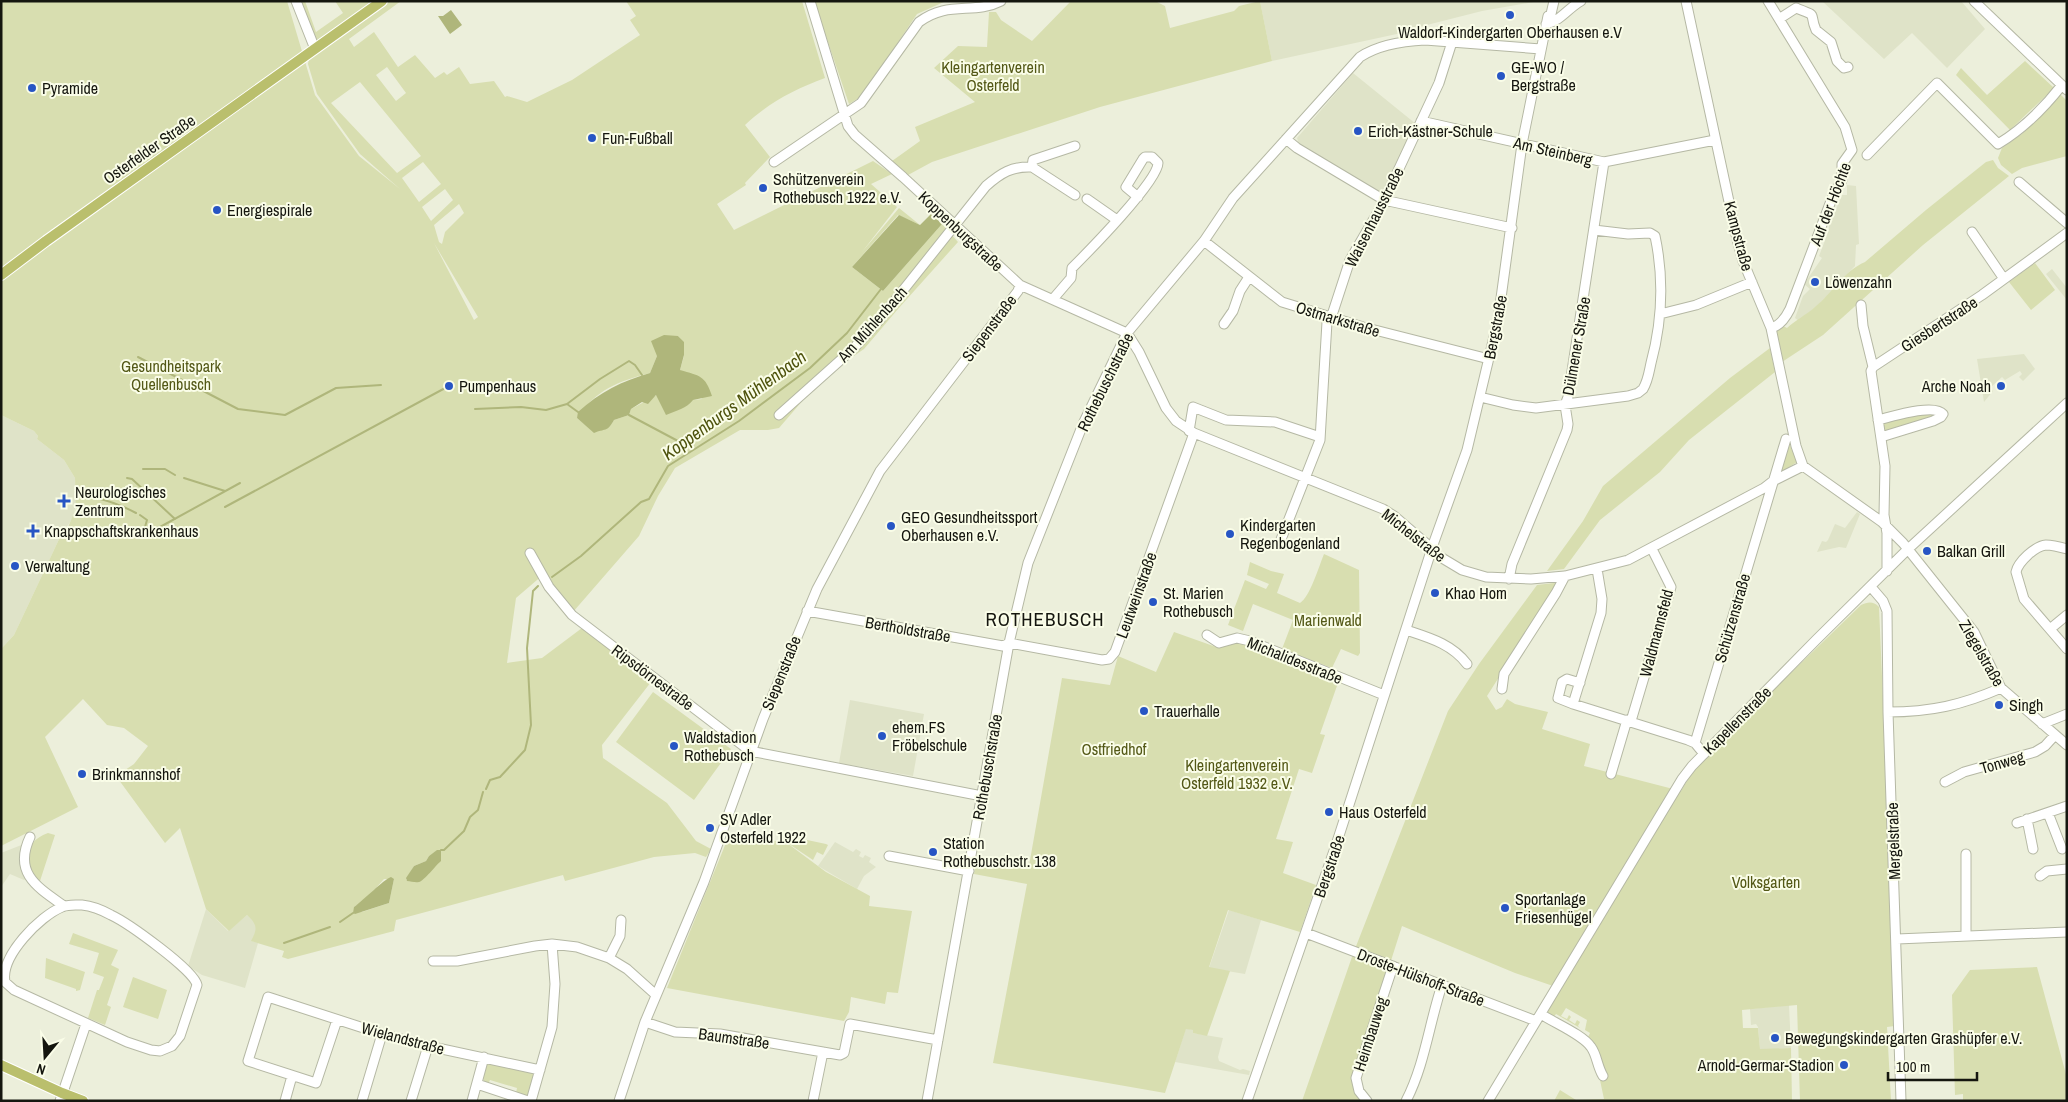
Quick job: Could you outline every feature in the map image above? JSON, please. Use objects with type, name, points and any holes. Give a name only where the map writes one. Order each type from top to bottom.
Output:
[{"type":"main road","name":"Osterfelder Straße","points":[[1,275],[315,49],[339,38],[382,1]]},
{"type":"main road","points":[[1,1065],[61,1097],[83,1101]]},
{"type":"street","points":[[296,1],[315,49]]},
{"type":"street","name":"Koppenburgstraße","points":[[810,1],[848,126],[855,135],[1020,285],[1127,333]]},
{"type":"street","points":[[774,162],[845,114],[865,98],[919,22],[929,13],[942,6],[951,4],[990,5],[1001,1]]},
{"type":"street","name":"Bergstraße","points":[[1247,1101],[1362,768],[1434,542],[1466,455],[1500,309],[1522,144],[1542,48],[1548,1]]},
{"type":"street","name":"Bergstraße","points":[[1547,20],[1551,14],[1554,1]]},
{"type":"street","points":[[1547,20],[1555,22],[1572,6],[1581,1]]},
{"type":"street","name":"Kampstraße","points":[[1686,1],[1737,239],[1771,328],[1796,446],[1803,466]]},
{"type":"street","name":"Auf der Höchte","points":[[1768,1],[1845,127],[1852,150],[1842,164],[1842,180],[1834,193],[1790,309],[1784,319],[1771,328]]},
{"type":"street","points":[[1866,155],[1937,83],[1998,144],[2014,135],[2064,88],[1974,1]]},
{"type":"street","points":[[1779,19],[1796,8],[1811,13],[1816,30],[1831,42],[1837,61],[1844,68],[1848,67]]},
{"type":"street","name":"Rothebuschstraße","points":[[927,1101],[1009,643],[1028,563],[1083,424],[1127,333],[1204,241],[1233,198],[1364,54],[1412,41],[1542,48]]},
{"type":"street","name":"Waisenhausstraße","points":[[1280,542],[1306,478],[1320,437],[1327,322],[1331,317],[1350,260],[1384,200],[1442,75],[1452,42]]},
{"type":"street","name":"Am Steinberg","points":[[1421,121],[1604,162],[1715,140]]},
{"type":"street","points":[[1286,139],[1302,152],[1384,200],[1512,228]]},
{"type":"street","points":[[1075,146],[1033,160],[1032,167],[1075,196]]},
{"type":"street","name":"Dülmener Straße","points":[[1509,579],[1512,564],[1567,430],[1565,404],[1568,397],[1604,162]]},
{"type":"street","name":"Am Mühlenbach","points":[[779,415],[854,348],[881,318],[980,193],[995,178],[1017,166],[1032,167]]},
{"type":"street","points":[[2019,182],[2067,223]]},
{"type":"street","points":[[1052,299],[1071,278],[1072,268],[1138,196]]},
{"type":"street","points":[[1087,199],[1117,220]]},
{"type":"street","points":[[1480,397],[1527,407],[1628,396],[1641,391],[1646,381],[1655,349],[1660,314],[1660,269],[1655,236],[1650,233],[1628,234],[1594,230]]},
{"type":"street","points":[[1972,232],[2004,279]]},
{"type":"street","name":"Giesbertstraße","points":[[1873,367],[2004,279],[2067,233]]},
{"type":"street","name":"Ostmarkstraße","points":[[1204,241],[1282,302],[1411,340],[1489,359]]},
{"type":"street","points":[[1224,324],[1233,311],[1240,289],[1249,277]]},
{"type":"street","points":[[1660,314],[1696,305],[1752,282]]},
{"type":"street","name":"Siepenstraße","points":[[619,1101],[645,1022],[704,882],[750,751],[807,611],[880,471],[1018,291],[1020,285]]},
{"type":"street","points":[[1861,304],[1863,326],[1873,367],[1871,371],[1886,475],[1887,571]]},
{"type":"street","points":[[1127,333],[1139,352],[1166,408],[1176,421],[1192,432],[1194,408],[1226,420],[1274,422],[1320,437]]},
{"type":"street","name":"Kapellenstraße","points":[[1488,1101],[1682,779],[1704,754],[1908,550],[2067,403]]},
{"type":"street","points":[[1878,420],[1926,410],[1938,410],[1943,413],[1941,417],[1881,437]]},
{"type":"street","name":"Michelstraße","points":[[1192,432],[1389,513],[1429,546],[1432,552],[1474,574],[1491,578],[1564,576],[1628,560],[1652,549],[1736,501],[1764,488],[1773,480]]},
{"type":"street","name":"Leutweinstraße","points":[[1009,643],[1102,660],[1112,658],[1192,432]]},
{"type":"street","points":[[1773,480],[1786,439]]},
{"type":"street","points":[[1773,480],[1803,466],[1886,526],[1908,550]]},
{"type":"street","name":"Schützenstraße","points":[[1695,743],[1773,480]]},
{"type":"street","points":[[2067,548],[2042,546],[2023,560],[2016,570],[2024,599],[2067,649]]},
{"type":"street","name":"Waldmannsfeld","points":[[1611,774],[1671,587],[1652,549]]},
{"type":"street","name":"Ziegelstraße","points":[[1908,550],[1974,632],[2001,688],[2067,745]]},
{"type":"street","name":"Ripsdörnestraße","points":[[530,553],[546,582],[572,615],[750,751],[982,796]]},
{"type":"street","points":[[1574,704],[1601,608],[1601,588],[1597,568]]},
{"type":"street","points":[[1502,689],[1504,674],[1556,593],[1564,576]]},
{"type":"street","name":"Mergelstraße","points":[[1871,587],[1883,601],[1887,611],[1888,712],[1902,1101]]},
{"type":"street","name":"Bertholdstraße","points":[[807,611],[1003,646],[1009,643]]},
{"type":"street","points":[[2050,629],[2067,615]]},
{"type":"street","points":[[1406,630],[1444,643],[1461,656],[1467,664]]},
{"type":"street","name":"Michalidesstraße","points":[[1207,635],[1219,643],[1234,638],[1250,640],[1384,695]]},
{"type":"street","points":[[1580,683],[1567,679],[1562,682],[1558,698],[1695,743],[1704,754]]},
{"type":"street","points":[[1888,712],[1950,707],[2001,688]]},
{"type":"street","points":[[2042,724],[2067,714]]},
{"type":"street","name":"Tonweg","points":[[1945,782],[1964,772],[1988,767],[2035,752],[2045,746],[2055,735]]},
{"type":"street","points":[[2017,823],[2066,809]]},
{"type":"street","points":[[2048,813],[2062,849]]},
{"type":"street","points":[[2026,819],[2033,850]]},
{"type":"street","points":[[30,837],[24,859],[28,874],[38,888],[64,906]]},
{"type":"street","points":[[1966,854],[1964,870],[1966,936]]},
{"type":"street","points":[[889,856],[968,871]]},
{"type":"street","points":[[2040,876],[2047,871],[2067,869]]},
{"type":"street","points":[[64,906],[90,906],[111,915],[172,958],[196,980],[197,985],[180,1036],[167,1050],[151,1050],[86,1024],[14,990],[9,987],[4,977],[11,958],[32,928],[49,914],[64,906]]},
{"type":"street","points":[[609,958],[620,936],[621,920]]},
{"type":"street","points":[[1897,939],[2067,932]]},
{"type":"street","name":"Droste-Hülshoff-Straße","points":[[1306,933],[1442,985],[1538,1018],[1588,1043],[1594,1051],[1597,1065],[1604,1076]]},
{"type":"street","points":[[433,962],[457,961],[503,951],[552,944],[577,946],[609,958],[627,969],[656,995]]},
{"type":"street","points":[[477,1084],[529,1101],[552,1027],[555,1006],[555,984],[552,944]]},
{"type":"street","name":"Heimbauweg","points":[[1367,1101],[1359,1091],[1356,1078],[1393,966]]},
{"type":"street","points":[[1406,1101],[1421,1066],[1434,1008],[1442,985]]},
{"type":"street","name":"Wielandstraße","points":[[292,1076],[248,1061],[268,997],[382,1034],[540,1070]]},
{"type":"street","points":[[285,1101],[292,1076],[314,1083],[317,1082],[337,1020]]},
{"type":"street","name":"Baumstraße","points":[[645,1022],[675,1032],[720,1034],[842,1054],[850,1024],[938,1040]]},
{"type":"street","points":[[61,1097],[86,1024]]},
{"type":"street","points":[[362,1101],[382,1034]]},
{"type":"street","points":[[411,1101],[428,1046]]},
{"type":"street","points":[[814,1099],[823,1052]]},
{"type":"street","points":[[472,1101],[484,1057]]},
{"type":"shaded area","points":[[1260,1],[1539,1],[1482,11],[1419,27],[1418,33],[1406,32],[1272,61]]},
{"type":"shaded area","points":[[1822,1],[1961,1],[1985,29],[1947,68],[1912,33],[1884,59]]},
{"type":"shaded area","points":[[451,10],[462,25],[450,34],[438,16],[443,16]]},
{"type":"shaded area","name":"Erich-Kästner-Schule","points":[[1353,73],[1416,124],[1382,193],[1300,148],[1297,138]]},
{"type":"shaded area","points":[[1847,185],[1856,186],[1859,244],[1856,245],[1855,266],[1817,306],[1799,321],[1795,318],[1803,296],[1810,289],[1804,284],[1822,258],[1819,256],[1829,230],[1832,212],[1835,212],[1842,195],[1847,195]]},
{"type":"shaded area","points":[[931,214],[942,224],[883,291],[852,267],[899,215],[920,225]]},
{"type":"shaded area","points":[[2052,269],[2067,288],[2067,300],[2046,274]]},
{"type":"shaded area","points":[[664,335],[678,336],[684,342],[684,355],[680,370],[701,377],[707,384],[712,396],[693,400],[684,407],[666,415],[656,395],[648,404],[642,402],[631,409],[629,415],[614,420],[607,429],[594,433],[577,418],[578,412],[612,388],[650,373],[657,356],[651,341]]},
{"type":"shaded area","points":[[2024,354],[2035,369],[2023,381],[2019,377],[2022,374],[2020,371],[2005,380],[2002,377],[1990,388],[1993,391],[1984,402],[1977,359]]},
{"type":"shaded area","name":"Knappschaftskrankenhaus","points":[[1,415],[34,431],[38,436],[37,439],[64,460],[75,478],[77,499],[73,518],[61,535],[14,635],[1,649]]},
{"type":"shaded area","points":[[1857,512],[1860,514],[1846,548],[1839,547],[1817,552],[1822,541],[1826,542],[1828,540],[1835,524],[1845,528]]},
{"type":"shaded area","name":"ehem.FS Fröbelschule","points":[[850,700],[924,714],[913,776],[839,763]]},
{"type":"shaded area","points":[[835,842],[853,852],[856,849],[861,852],[859,856],[863,858],[865,855],[871,858],[869,862],[876,867],[864,876],[857,889],[818,866]]},
{"type":"shaded area","points":[[24,844],[27,877],[24,880],[10,874],[1,887],[1,853]]},
{"type":"shaded area","points":[[437,850],[441,850],[441,861],[427,876],[419,882],[407,881],[406,878],[414,866],[426,861]]},
{"type":"shaded area","points":[[391,877],[394,879],[389,903],[353,913],[354,907]]},
{"type":"shaded area","points":[[206,909],[228,931],[247,915],[256,923],[257,931],[252,941],[258,943],[245,988],[202,975],[188,966]]},
{"type":"shaded area","points":[[1229,910],[1261,920],[1245,974],[1209,968]]},
{"type":"shaded area","name":"Bewegungskindergarten Grashüpfer e.V.","points":[[1789,1005],[1791,1048],[1760,1050],[1758,1027],[1756,1024],[1751,1025],[1750,1009]]},
{"type":"shaded area","points":[[1186,1028],[1193,1030],[1193,1033],[1223,1038],[1218,1057],[1219,1061],[1240,1070],[1250,1071],[1249,1075],[1175,1062]]},
{"type":"green space","name":"Gesundheitspark Quellenbusch","points":[[1,1],[287,1],[315,95],[359,156],[400,189],[360,154],[317,94],[308,64],[312,39],[300,1],[305,1],[316,32],[343,13],[335,1],[401,1],[349,39],[354,47],[374,32],[398,67],[415,55],[435,78],[444,72],[447,75],[459,67],[470,84],[494,81],[505,97],[527,102],[572,80],[640,35],[630,20],[636,16],[626,1],[802,1],[825,78],[782,97],[745,125],[770,157],[745,183],[746,185],[717,204],[734,230],[873,161],[892,174],[871,184],[897,207],[862,252],[899,208],[920,225],[898,215],[852,267],[883,291],[942,224],[958,242],[864,349],[845,362],[804,399],[779,428],[740,430],[675,468],[658,496],[639,536],[573,612],[544,574],[516,598],[507,663],[542,658],[582,628],[651,682],[602,745],[603,758],[667,803],[696,841],[711,849],[706,857],[695,853],[654,857],[565,881],[563,875],[396,920],[394,931],[288,959],[282,957],[284,951],[251,941],[255,933],[255,927],[253,921],[247,915],[229,931],[206,909],[180,828],[165,843],[116,776],[134,764],[148,746],[124,728],[107,725],[83,699],[45,737],[78,807],[1,846],[1,649],[14,635],[61,535],[68,527],[76,509],[75,478],[64,460],[37,439],[38,436],[34,431],[1,415]],"holes":[[[387,67],[406,93],[396,101],[376,75]],[[360,82],[421,156],[397,173],[331,103]],[[423,162],[441,184],[419,202],[402,178]],[[445,189],[453,200],[431,221],[422,207]],[[459,204],[464,213],[445,232],[442,244],[439,242],[434,225]],[[434,243],[478,317],[474,320]],[[678,336],[684,343],[684,356],[680,370],[702,399],[693,400],[657,395],[631,409],[629,415],[614,420],[603,430],[594,432],[577,418],[600,393],[627,380],[650,373],[657,356]],[[438,850],[438,863],[431,870],[420,878],[406,880],[414,866],[426,861],[429,856]],[[384,879],[394,879],[389,903],[362,912],[354,907],[367,898]]]},
{"type":"green space","points":[[814,1],[946,1],[917,14],[862,96],[849,104]]},
{"type":"green space","name":"Kleingartenverein Osterfeld","points":[[1071,1],[1155,1],[1165,6],[1170,28],[1234,11],[1239,6],[1260,1],[1272,61],[1100,107],[932,162],[908,175],[892,161],[920,141],[915,127],[975,102],[934,68],[958,46],[987,47],[989,12],[996,12],[1001,20],[1032,41]]},
{"type":"green space","points":[[2025,61],[2054,88],[2010,130],[1956,75],[1961,68],[1987,95]]},
{"type":"green space","points":[[2059,93],[2067,101],[2067,156],[2022,168],[2012,174],[2001,165],[1998,158],[2002,148],[2022,134]]},
{"type":"green space","points":[[1993,160],[1998,168],[2009,176],[1923,245],[1823,335],[1782,362],[1775,332],[1783,326],[1787,328],[1812,310],[1851,271],[1865,262],[1986,162]]},
{"type":"green space","points":[[2035,263],[2055,290],[2031,310],[2009,282]]},
{"type":"green space","points":[[1770,348],[1775,372],[1689,440],[1660,472],[1600,520],[1564,569],[1547,571],[1583,521],[1603,486],[1730,378]]},
{"type":"green space","points":[[1931,411],[1939,416],[1885,438],[1882,420]]},
{"type":"green space","points":[[1789,443],[1797,462],[1780,473]]},
{"type":"green space","name":"Marienwald","points":[[1324,554],[1359,570],[1360,653],[1358,656],[1341,649],[1332,668],[1282,649],[1293,620],[1253,604],[1243,631],[1228,625],[1245,580],[1266,589],[1269,584],[1247,575],[1250,562],[1284,574],[1277,593],[1300,603],[1311,588]]},
{"type":"green space","name":"Volksgarten","points":[[1558,584],[1487,696],[1496,710],[1502,707],[1507,699],[1515,704],[1548,712],[1542,729],[1590,744],[1584,766],[1681,791],[1697,764],[1861,605],[1870,603],[1879,607],[1895,978],[1895,1026],[1887,1027],[1891,1101],[1800,1101],[1797,1005],[1742,1010],[1743,1028],[1758,1028],[1760,1049],[1791,1048],[1792,1101],[1554,1101],[1560,1090],[1576,1100],[1604,1099],[1597,1066],[1585,1043],[1590,1033],[1585,1030],[1587,1020],[1566,1008],[1561,1016],[1567,1019],[1569,1015],[1571,1017],[1569,1020],[1575,1024],[1577,1020],[1580,1022],[1578,1026],[1580,1028],[1556,1014],[1553,1018],[1547,1013],[1556,987],[1515,973],[1402,926],[1353,1080],[1352,1085],[1364,1101],[1302,1101],[1353,954],[1448,711],[1479,664],[1537,585]]},
{"type":"green space","points":[[1174,632],[1219,648],[1232,642],[1244,642],[1338,683],[1320,734],[1325,735],[1312,773],[1299,769],[1276,839],[1293,842],[1283,873],[1316,885],[1300,932],[1228,910],[1209,967],[1230,971],[1207,1036],[1193,1033],[1193,1030],[1186,1029],[1165,1093],[993,1063],[1027,884],[974,874],[977,856],[1029,866],[1062,678],[1110,685],[1118,656],[1156,672]]},
{"type":"green space","name":"Waldstadion Rothebusch","points":[[653,692],[731,749],[694,800],[616,742]]},
{"type":"green space","points":[[48,833],[55,835],[39,884],[30,869],[28,855],[34,842]]},
{"type":"green space","points":[[730,833],[787,843],[826,872],[870,896],[869,906],[912,911],[898,993],[887,992],[885,1004],[851,997],[849,1012],[844,1021],[667,988]]},
{"type":"green space","points":[[793,837],[828,845],[823,855],[817,852],[813,860],[789,844]]},
{"type":"green space","points":[[73,933],[118,950],[111,965],[119,969],[107,1005],[111,1007],[105,1025],[88,1018],[97,990],[99,990],[104,977],[93,973],[99,953],[69,944]]},
{"type":"green space","points":[[46,958],[85,972],[80,990],[76,991],[76,989],[45,978]]},
{"type":"green space","points":[[2037,967],[2067,1078],[2067,1101],[1963,1101],[1963,1094],[1955,1095],[1952,995],[1970,970]]},
{"type":"green space","points":[[133,977],[167,990],[158,1019],[123,1007]]},
{"type":"green space","points":[[488,1062],[535,1072],[529,1095],[516,1093],[517,1088],[490,1080],[488,1084],[485,1083],[483,1078]]},
{"type":"waterway","name":"Koppenburgs Mühlenbach","points":[[552,577],[581,556],[641,502],[649,499],[668,466],[739,421],[810,368],[847,333],[881,289]]},
{"type":"waterway","points":[[138,357],[238,409],[285,415],[336,388],[381,385]]},
{"type":"waterway","points":[[567,404],[600,379],[629,361],[635,365],[642,375]]},
{"type":"waterway","points":[[225,507],[447,387]]},
{"type":"waterway","points":[[475,409],[521,407],[546,410],[567,404],[578,412]]},
{"type":"waterway","points":[[629,415],[693,449]]},
{"type":"waterway","points":[[143,469],[165,469],[175,475]]},
{"type":"waterway","points":[[127,478],[132,479],[175,519]]},
{"type":"waterway","points":[[184,478],[225,491]]},
{"type":"waterway","points":[[140,515],[147,520],[145,527],[160,527],[240,483]]},
{"type":"waterway","points":[[75,492],[94,495],[96,498],[136,513]]},
{"type":"waterway","points":[[486,789],[490,780],[500,777],[525,750],[531,725],[527,648],[533,591],[538,586]]},
{"type":"waterway","points":[[441,850],[444,850],[464,831],[470,817],[478,810],[483,792]]},
{"type":"waterway","points":[[340,922],[353,913]]},
{"type":"waterway","points":[[284,943],[330,927]]},
{"type":"place","name":"Waldorf-Kindergarten Oberhausen e.V","points":[[1510,15]]},
{"type":"place","name":"GE-WO / Bergstraße","points":[[1501,76]]},
{"type":"place","name":"Pyramide","points":[[32,88]]},
{"type":"place","name":"Erich-Kästner-Schule","points":[[1358,131]]},
{"type":"place","name":"Fun-Fußball","points":[[592,138]]},
{"type":"place","name":"Schützenverein Rothebusch 1922 e.V.","points":[[763,188]]},
{"type":"place","name":"Energiespirale","points":[[217,210]]},
{"type":"place","name":"Löwenzahn","points":[[1815,282]]},
{"type":"place","name":"Pumpenhaus","points":[[449,386]]},
{"type":"place","name":"Arche Noah","points":[[2001,386]]},
{"type":"place","name":"Neurologisches Zentrum","points":[[64,501]]},
{"type":"place","name":"GEO Gesundheitssport Oberhausen e.V.","points":[[891,526]]},
{"type":"place","name":"Knappschaftskrankenhaus","points":[[33,531]]},
{"type":"place","name":"Kindergarten Regenbogenland","points":[[1230,534]]},
{"type":"place","name":"Balkan Grill","points":[[1927,551]]},
{"type":"place","name":"Verwaltung","points":[[15,566]]},
{"type":"place","name":"Khao Hom","points":[[1435,593]]},
{"type":"place","name":"St. Marien Rothebusch","points":[[1153,602]]},
{"type":"place","name":"Singh","points":[[1999,705]]},
{"type":"place","name":"Trauerhalle","points":[[1144,711]]},
{"type":"place","name":"ehem.FS Fröbelschule","points":[[882,736]]},
{"type":"place","name":"Waldstadion Rothebusch","points":[[674,746]]},
{"type":"place","name":"Brinkmannshof","points":[[82,774]]},
{"type":"place","name":"Haus Osterfeld","points":[[1329,812]]},
{"type":"place","name":"SV Adler Osterfeld 1922","points":[[710,828]]},
{"type":"place","name":"Station Rothebuschstr. 138","points":[[933,852]]},
{"type":"place","name":"Sportanlage Friesenhügel","points":[[1505,908]]},
{"type":"place","name":"Bewegungskindergarten Grashüpfer e.V.","points":[[1775,1038]]},
{"type":"place","name":"Arnold-Germar-Stadion","points":[[1844,1065]]},
{"type":"district","name":"ROTHEBUSCH","points":[[1045,619]]},
{"type":"park label","name":"Ostfriedhof","points":[[1114,749]]},
{"type":"park label","name":"Kleingartenverein Osterfeld 1932 e.V.","points":[[1237,774]]}]
